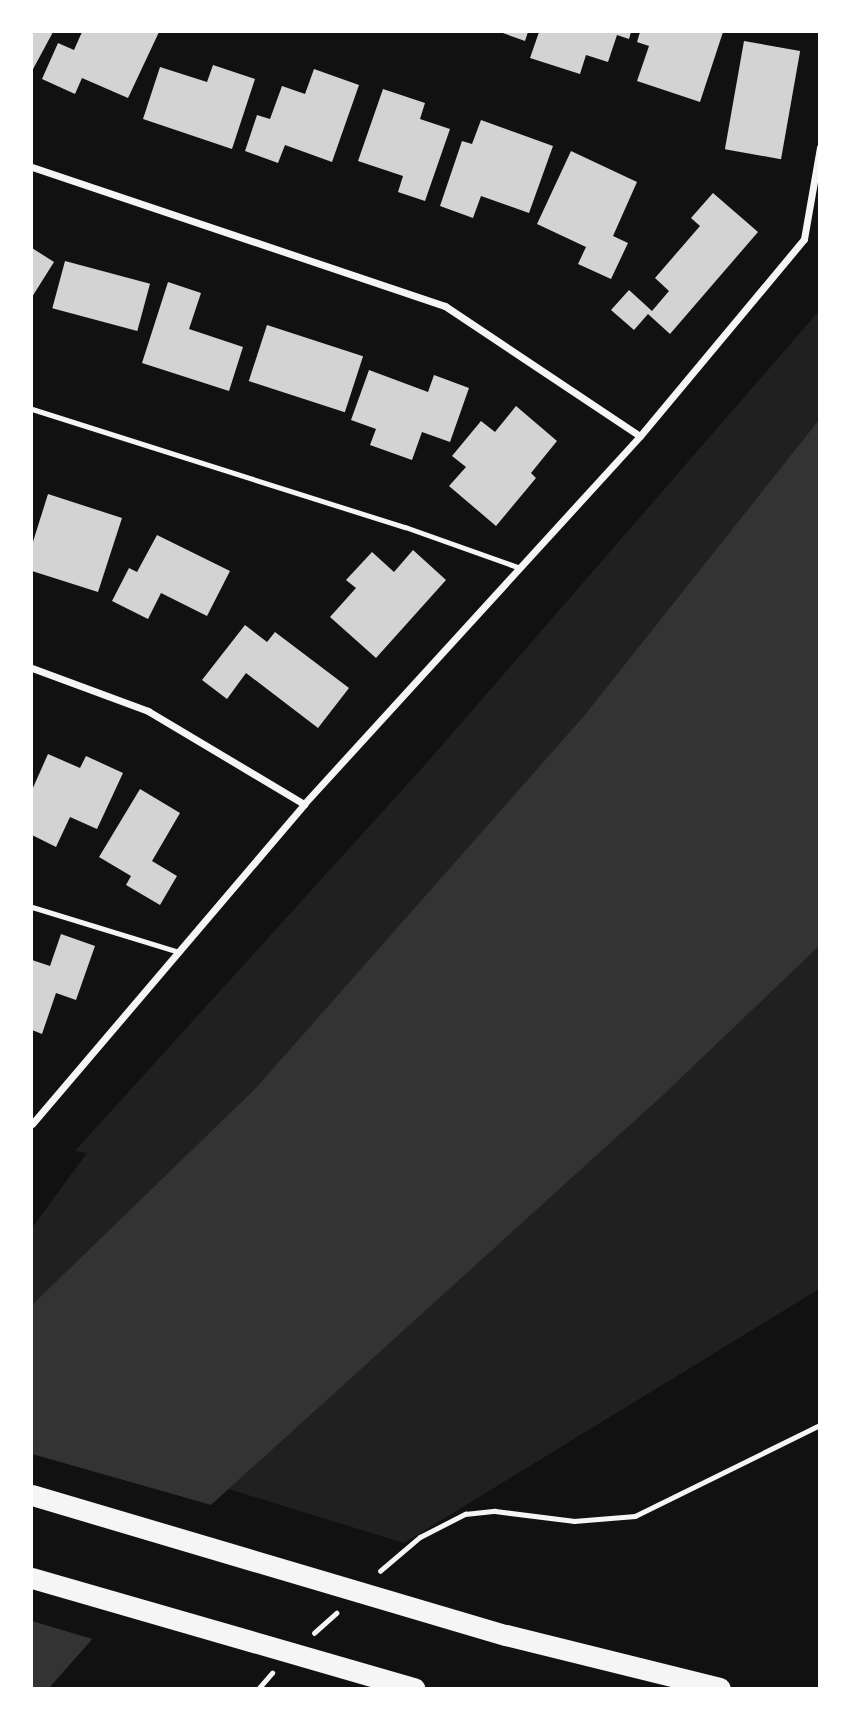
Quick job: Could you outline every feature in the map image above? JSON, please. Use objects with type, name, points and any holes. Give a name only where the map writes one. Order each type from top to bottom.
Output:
[{"type":"highway","points":[[32,1495],[506,1635],[720,1689]]},
{"type":"highway","points":[[32,1578],[414,1689]]},
{"type":"street","points":[[32,1124],[304,804],[640,436],[804,239],[820,147]]},
{"type":"street","points":[[32,167],[445,306],[640,436]]},
{"type":"street","points":[[32,668],[148,710],[304,804]]},
{"type":"lane","points":[[32,409],[405,527],[520,568]]},
{"type":"lane","points":[[32,907],[178,952]]},
{"type":"path","points":[[369,1581],[420,1537],[465,1514],[495,1511],[575,1521],[635,1516],[820,1425]]},
{"type":"path","points":[[308,1639],[339,1610]]},
{"type":"path","points":[[259,1689],[278,1667]]},
{"type":"shaded area","points":[[819,311],[819,1289],[404,1543],[115,1454],[32,1433],[32,1228],[87,1153],[75,1151],[424,766]]},
{"type":"shaded area","points":[[819,420],[819,946],[663,1095],[212,1504],[49,1688],[32,1688],[32,1305],[256,1088],[584,716]]},
{"type":"pier","points":[[32,1454],[215,1506],[96,1640],[32,1621]]},
{"type":"building","points":[[32,32],[53,32],[32,71]]},
{"type":"building","points":[[82,32],[159,32],[128,98],[82,78],[75,94],[42,79],[58,43],[74,50]]},
{"type":"building","points":[[500,32],[528,32],[525,41]]},
{"type":"building","points":[[539,32],[631,32],[629,39],[617,35],[608,62],[586,55],[580,74],[530,58]]},
{"type":"building","points":[[640,32],[723,32],[700,102],[637,81],[649,46],[637,42]]},
{"type":"building","points":[[744,41],[800,51],[781,159],[725,149]]},
{"type":"building","points":[[213,65],[255,79],[232,149],[143,119],[160,67],[207,82]]},
{"type":"building","points":[[314,69],[359,85],[332,162],[285,145],[278,163],[245,151],[257,115],[270,119],[282,86],[305,94]]},
{"type":"building","points":[[383,89],[425,103],[420,119],[450,129],[425,201],[398,192],[403,176],[358,161]]},
{"type":"building","points":[[481,120],[553,146],[529,213],[481,196],[473,218],[440,206],[462,141],[472,144]]},
{"type":"building","points":[[571,151],[637,182],[613,236],[628,243],[611,279],[578,264],[586,247],[537,224]]},
{"type":"building","points":[[713,193],[758,232],[670,334],[648,314],[634,330],[611,310],[629,290],[652,311],[669,291],[655,278],[700,226],[691,218]]},
{"type":"building","points":[[32,248],[54,262],[32,297]]},
{"type":"building","points":[[65,261],[150,284],[137,331],[52,308]]},
{"type":"building","points":[[168,282],[201,293],[189,329],[243,347],[229,391],[142,363]]},
{"type":"building","points":[[267,325],[363,356],[345,412],[249,381]]},
{"type":"building","points":[[369,370],[428,392],[434,375],[469,388],[450,442],[422,432],[412,460],[370,445],[376,429],[351,420]]},
{"type":"building","points":[[516,406],[557,441],[531,473],[536,478],[496,526],[449,486],[466,467],[452,456],[481,421],[495,432]]},
{"type":"building","points":[[48,494],[122,518],[98,592],[32,571],[32,545]]},
{"type":"building","points":[[157,535],[230,571],[207,616],[161,593],[148,619],[112,601],[129,568],[137,572]]},
{"type":"building","points":[[413,550],[446,580],[376,658],[330,617],[356,588],[346,580],[372,552],[394,572]]},
{"type":"building","points":[[245,625],[267,642],[275,632],[349,688],[318,728],[246,673],[227,699],[202,680]]},
{"type":"building","points":[[48,754],[80,768],[86,756],[123,773],[97,829],[70,817],[56,847],[32,835],[32,790]]},
{"type":"building","points":[[140,789],[180,813],[152,861],[177,876],[160,905],[126,885],[131,876],[99,857]]},
{"type":"building","points":[[61,934],[95,946],[76,1000],[56,993],[42,1034],[32,1030],[32,960],[50,966]]}]
